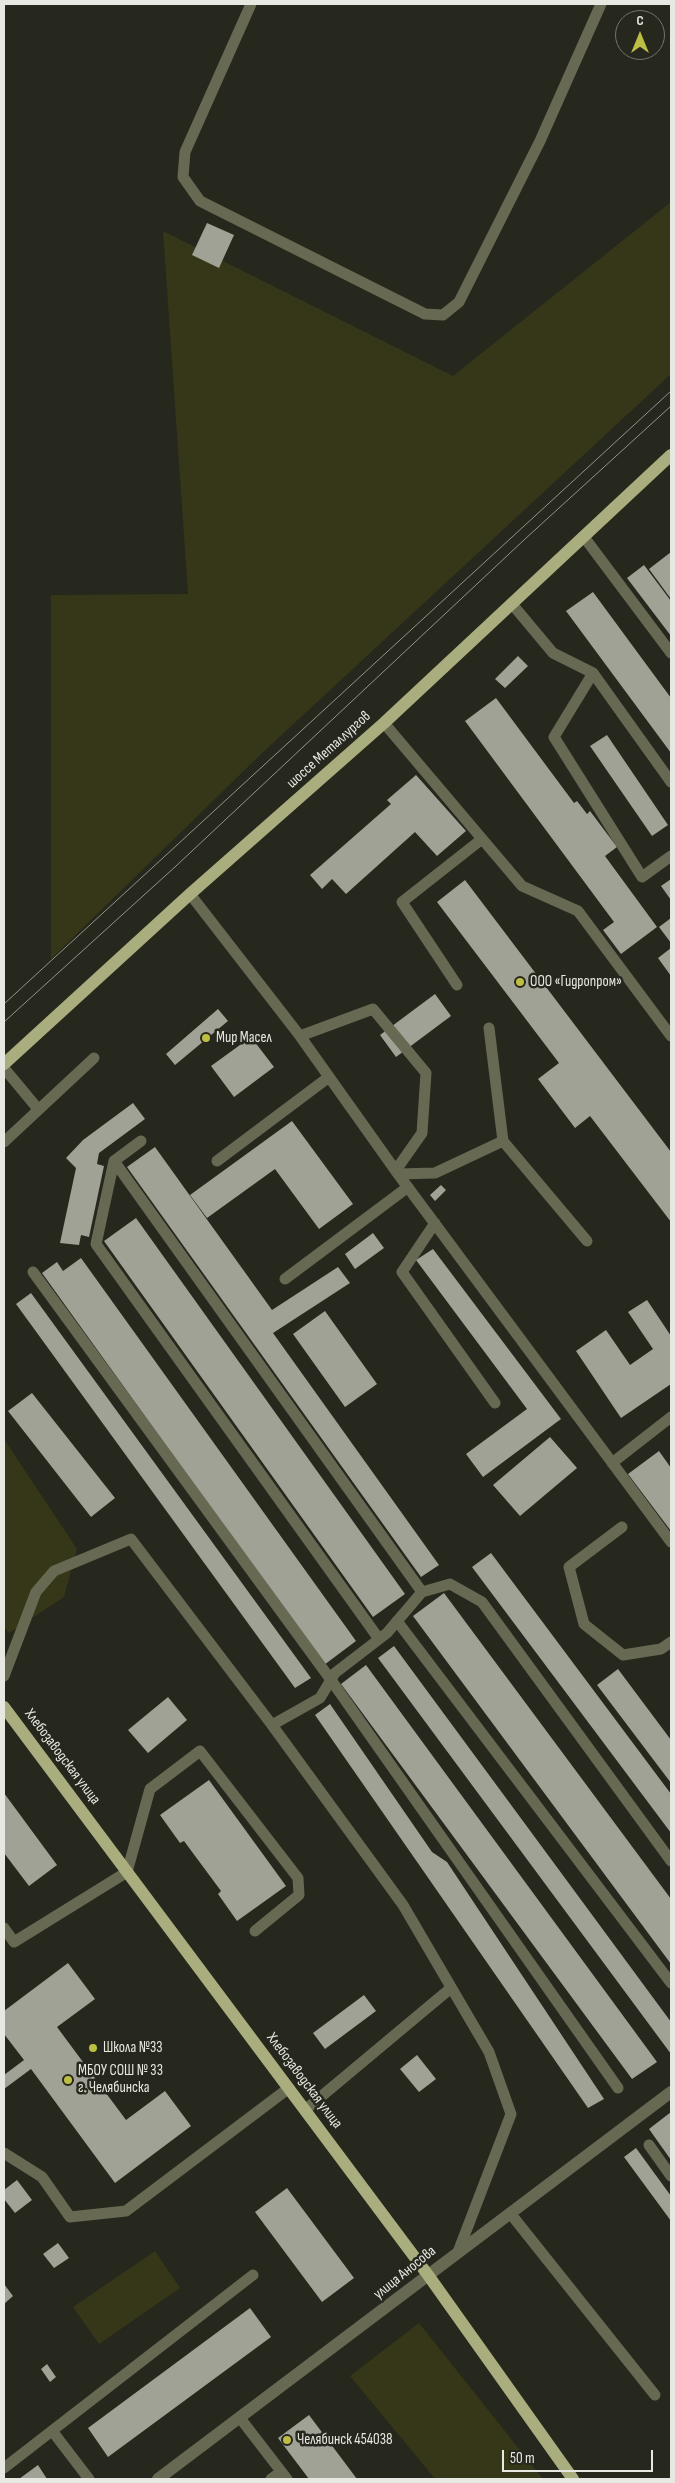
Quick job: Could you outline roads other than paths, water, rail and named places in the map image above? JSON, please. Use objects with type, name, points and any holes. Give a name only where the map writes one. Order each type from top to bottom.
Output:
[{"type":"main road","name":"шоссе Металлургов","points":[[4,1064],[190,894],[384,722],[671,455]]},
{"type":"main road","name":"Хлебозаводская улица","points":[[4,1707],[428,2274],[573,2479]]},
{"type":"street","name":"улица Аносова","points":[[158,2479],[388,2308],[428,2274],[671,2092]]},
{"type":"lane","points":[[250,4],[185,152],[183,177],[200,201],[426,314],[443,315],[459,302],[540,141],[601,4]]},
{"type":"lane","points":[[584,537],[671,653]]},
{"type":"lane","points":[[512,604],[553,653],[593,672],[671,782]]},
{"type":"lane","points":[[593,672],[554,737],[642,877],[671,856]]},
{"type":"lane","points":[[384,722],[522,886],[578,910],[671,1036]]},
{"type":"lane","points":[[457,984],[402,902],[482,839]]},
{"type":"lane","points":[[190,894],[300,1036],[397,1172],[671,1542]]},
{"type":"lane","points":[[300,1036],[373,1009],[426,1073],[422,1133],[397,1172]]},
{"type":"lane","points":[[489,1028],[503,1141],[586,1241]]},
{"type":"lane","points":[[4,1142],[94,1058]]},
{"type":"lane","points":[[4,1068],[38,1109]]},
{"type":"lane","points":[[216,1161],[329,1077]]},
{"type":"lane","points":[[141,1141],[114,1161],[96,1244],[379,1639]]},
{"type":"lane","points":[[397,1172],[435,1173],[503,1141]]},
{"type":"lane","points":[[114,1161],[422,1592]]},
{"type":"lane","points":[[285,1279],[408,1187]]},
{"type":"lane","points":[[435,1223],[402,1272],[495,1403]]},
{"type":"lane","points":[[34,1272],[331,1680],[618,2088]]},
{"type":"lane","points":[[612,1463],[671,1417]]},
{"type":"lane","points":[[622,1527],[569,1567],[584,1624],[623,1655],[661,1649],[671,1642]]},
{"type":"lane","points":[[4,1676],[36,1592],[54,1571],[131,1539],[272,1724],[403,1905],[489,2052],[511,2114],[458,2252]]},
{"type":"lane","points":[[272,1724],[320,1698],[335,1674],[379,1639],[422,1592],[450,1584],[482,1602],[671,1861]]},
{"type":"lane","points":[[397,1621],[671,1983]]},
{"type":"lane","points":[[4,1928],[14,1942],[127,1872],[150,1789],[200,1751],[298,1878],[299,1894],[255,1931]]},
{"type":"lane","points":[[305,2110],[451,1988]]},
{"type":"lane","points":[[4,2153],[42,2178],[70,2217],[126,2211],[289,2088]]},
{"type":"lane","points":[[649,2145],[671,2176]]},
{"type":"lane","points":[[510,2213],[654,2394]]},
{"type":"lane","points":[[4,2468],[53,2432],[253,2275]]},
{"type":"lane","points":[[240,2418],[284,2475],[271,2479]]},
{"type":"lane","points":[[53,2432],[89,2479]]},
{"type":"tram line","points":[[4,1004],[671,391]]},
{"type":"tram line","points":[[4,1022],[176,866],[525,539],[671,406]]},
{"type":"place","name":"ООО «Гидропром»","points":[[520,982]]},
{"type":"place","name":"Мир Масел","points":[[206,1038]]},
{"type":"place","name":"Школа №33","points":[[93,2048]]},
{"type":"place","name":"МБОУ СОШ № 33 г. Челябинска","points":[[68,2080]]},
{"type":"place","name":"Челябинск 454038","points":[[287,2440]]}]
